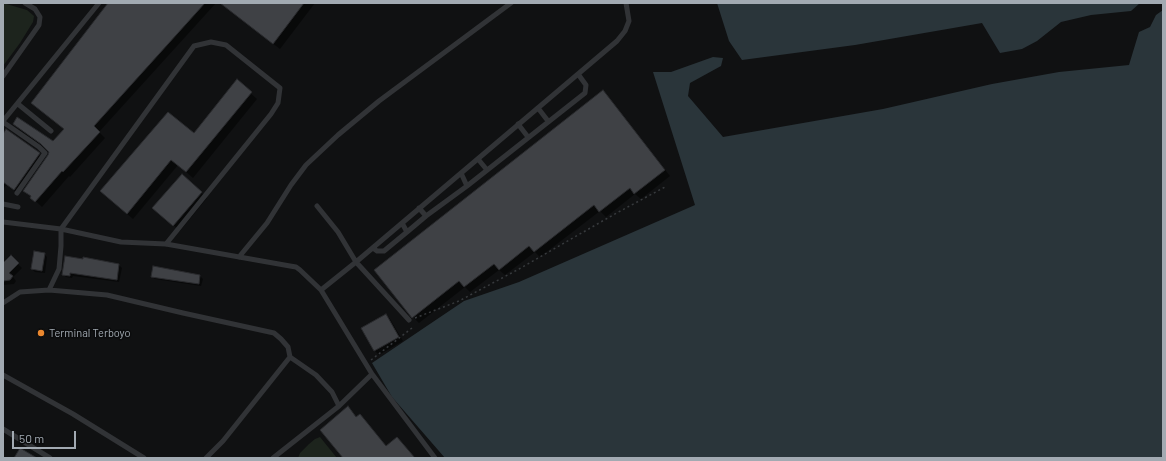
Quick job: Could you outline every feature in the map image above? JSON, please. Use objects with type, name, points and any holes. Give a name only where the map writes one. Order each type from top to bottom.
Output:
[{"type":"lane","points":[[3,76],[39,25],[40,17],[35,9],[25,3]]},
{"type":"lane","points":[[17,193],[42,159],[44,152],[3,122],[100,3]]},
{"type":"lane","points":[[239,257],[267,223],[291,185],[306,165],[338,135],[379,101],[511,3]]},
{"type":"lane","points":[[321,290],[373,248],[617,41],[625,31],[628,21],[626,3]]},
{"type":"lane","points":[[49,290],[59,269],[61,229],[194,46],[211,42],[226,45],[280,88],[278,103],[271,114],[166,244]]},
{"type":"lane","points":[[373,248],[377,251],[384,251],[426,216],[467,186],[585,93],[586,85],[578,74]]},
{"type":"lane","points":[[18,104],[51,131]]},
{"type":"lane","points":[[538,108],[548,121]]},
{"type":"lane","points":[[518,124],[528,137]]},
{"type":"lane","points":[[478,159],[487,170]]},
{"type":"lane","points":[[460,173],[467,186]]},
{"type":"lane","points":[[3,204],[18,206]]},
{"type":"lane","points":[[317,206],[338,232],[356,262],[409,320]]},
{"type":"lane","points":[[419,208],[426,216]]},
{"type":"lane","points":[[3,222],[61,229],[121,242],[166,244],[296,267],[321,290],[365,364],[435,458]]},
{"type":"lane","points":[[402,223],[407,232]]},
{"type":"lane","points":[[3,303],[20,292],[49,290],[107,295],[274,333],[288,347],[290,357],[316,375],[332,392],[339,406]]},
{"type":"lane","points":[[206,458],[223,441],[290,357]]},
{"type":"lane","points":[[273,458],[339,406],[372,374]]},
{"type":"lane","points":[[3,375],[73,414],[144,458]]},
{"type":"lane","points":[[3,429],[50,458]]},
{"type":"path","points":[[365,364],[412,328],[413,325],[409,320],[459,301],[519,269],[613,215],[665,188]]},
{"type":"shaded area","points":[[3,3],[27,10],[34,16],[33,22],[20,43],[3,66]]},
{"type":"shaded area","points":[[717,3],[1140,3],[1131,11],[1091,15],[1061,22],[1037,41],[1022,49],[1000,53],[982,23],[855,45],[742,60],[729,41]]},
{"type":"shaded area","points":[[1163,10],[1163,458],[445,458],[392,397],[372,363],[464,301],[519,282],[695,205],[653,72],[671,72],[713,57],[723,58],[721,66],[690,83],[688,96],[723,137],[883,109],[992,84],[1059,72],[1129,65],[1139,32],[1150,27],[1156,15]]},
{"type":"shaded area","points":[[320,437],[337,458],[298,458],[300,453],[309,444]]},
{"type":"building","points":[[108,3],[205,3],[94,126],[100,132],[63,172],[62,171],[35,202],[30,198],[31,196],[23,191],[49,152],[41,144],[13,124],[17,117],[53,141],[64,129],[31,103]]},
{"type":"building","points":[[220,3],[304,3],[273,44]]},
{"type":"building","points":[[237,79],[252,92],[186,172],[171,160],[127,214],[100,191],[168,112],[194,133]]},
{"type":"building","points":[[603,90],[665,170],[634,194],[630,188],[599,212],[594,205],[534,252],[529,246],[499,270],[494,264],[464,287],[459,281],[412,318],[374,270]]},
{"type":"building","points":[[6,129],[40,153],[14,190],[3,182],[3,134]]},
{"type":"building","points":[[182,174],[202,192],[173,226],[152,208]]},
{"type":"building","points":[[34,251],[45,253],[42,271],[31,269]]},
{"type":"building","points":[[11,255],[19,263],[9,273],[13,276],[10,280],[3,281],[3,263]]},
{"type":"building","points":[[65,256],[83,259],[83,257],[119,264],[117,280],[70,273],[70,276],[62,275]]},
{"type":"building","points":[[153,266],[200,275],[199,284],[151,277]]},
{"type":"building","points":[[386,314],[399,337],[374,351],[361,328]]},
{"type":"building","points":[[348,406],[356,417],[360,414],[386,446],[397,437],[415,458],[343,458],[320,430]]},
{"type":"building","points":[[20,448],[37,458],[14,458]]},
{"type":"place","name":"Terminal Terboyo","points":[[41,333]]}]
